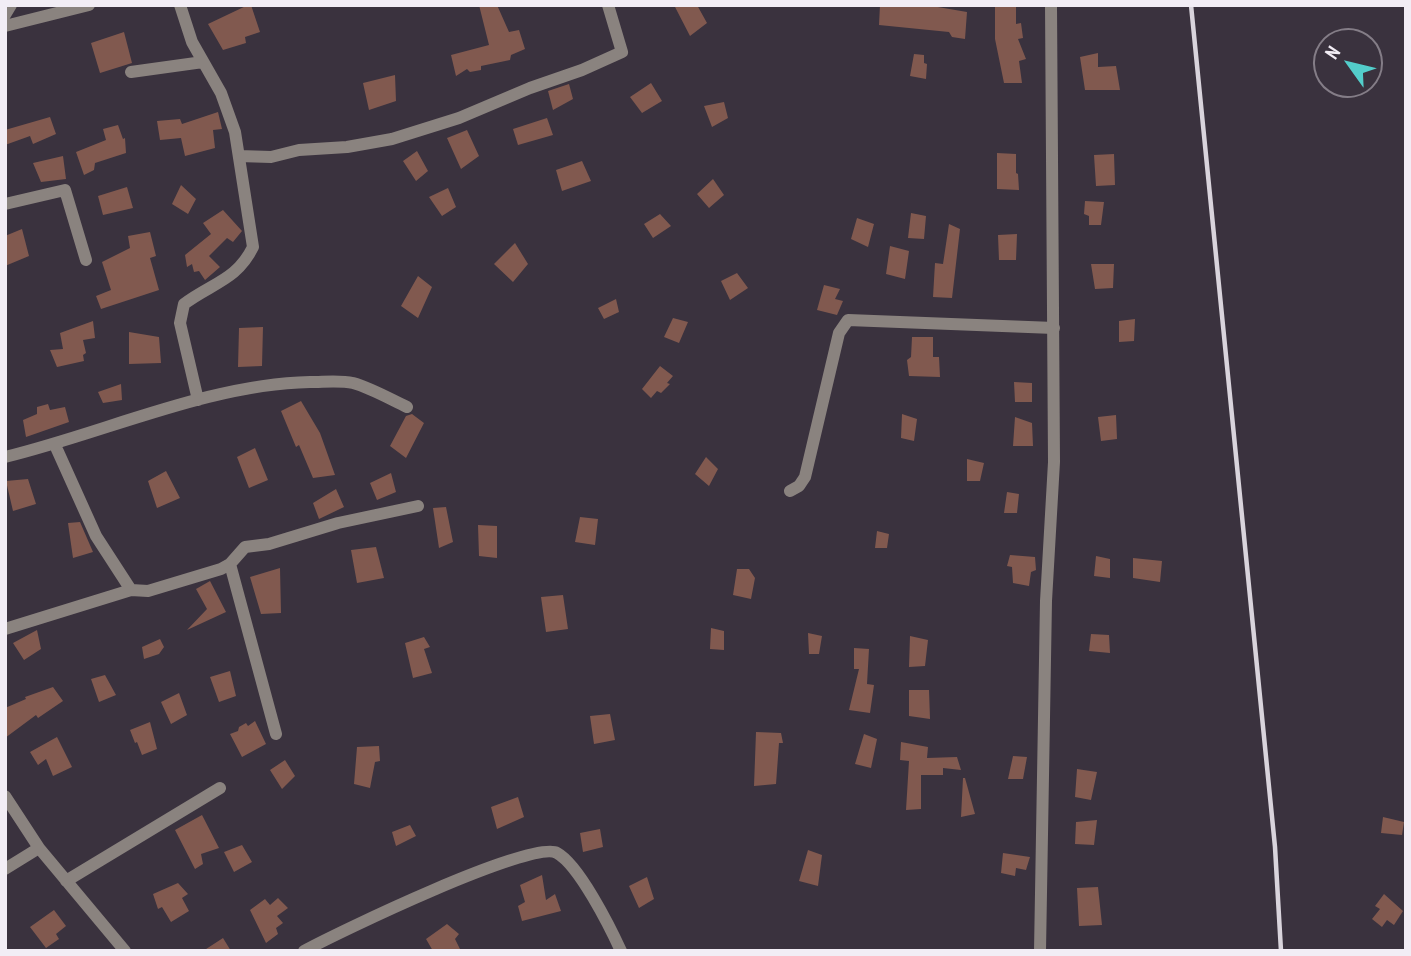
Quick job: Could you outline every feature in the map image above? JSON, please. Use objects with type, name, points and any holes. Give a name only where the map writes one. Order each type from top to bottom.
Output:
[{"type":"street","points":[[5,15],[11,5]]},
{"type":"street","points":[[5,26],[89,5]]},
{"type":"street","points":[[180,5],[192,42],[221,93],[234,132],[253,247],[245,263],[236,272],[184,304],[180,323],[198,400]]},
{"type":"street","points":[[239,156],[271,156],[392,139],[459,118],[530,88],[582,70],[622,51],[608,5]]},
{"type":"street","points":[[1040,951],[1046,601],[1054,462],[1051,5]]},
{"type":"street","points":[[131,72],[203,62]]},
{"type":"street","points":[[5,204],[65,190],[86,260]]},
{"type":"street","points":[[790,491],[799,486],[805,477],[825,384],[839,333],[848,320],[1054,328]]},
{"type":"street","points":[[5,457],[55,445],[198,400],[253,388],[299,382],[352,383],[407,407]]},
{"type":"street","points":[[55,445],[96,536],[131,590]]},
{"type":"street","points":[[5,629],[131,590],[148,592],[221,569],[230,564],[245,547],[269,544],[338,523],[418,506]]},
{"type":"street","points":[[230,564],[276,734]]},
{"type":"street","points":[[66,881],[220,788]]},
{"type":"street","points":[[5,796],[39,848],[125,951]]},
{"type":"street","points":[[5,869],[39,848]]},
{"type":"street","points":[[304,951],[426,894],[509,860],[546,850],[557,853],[589,890],[621,951]]},
{"type":"building","points":[[251,5],[260,32],[245,37],[246,43],[223,50],[208,24]]},
{"type":"building","points":[[479,5],[497,5],[509,32],[519,30],[525,49],[511,55],[510,60],[481,66],[481,70],[470,72],[467,69],[456,76],[451,55],[489,45]]},
{"type":"building","points":[[674,5],[697,5],[707,23],[690,36]]},
{"type":"building","points":[[880,5],[926,5],[967,12],[965,39],[952,37],[949,32],[879,25]]},
{"type":"building","points":[[1016,6],[1016,24],[1021,23],[1023,38],[1018,39],[1026,59],[1019,61],[1022,83],[1004,83],[995,39],[995,7]]},
{"type":"building","points":[[124,32],[132,63],[100,73],[91,43]]},
{"type":"building","points":[[1098,53],[1098,67],[1116,66],[1120,90],[1085,90],[1080,57]]},
{"type":"building","points":[[914,54],[924,55],[924,63],[927,64],[926,79],[910,76]]},
{"type":"building","points":[[395,75],[396,101],[369,110],[363,83]]},
{"type":"building","points":[[651,83],[662,101],[642,113],[630,97]]},
{"type":"building","points":[[569,84],[573,99],[553,110],[548,91]]},
{"type":"building","points":[[724,102],[728,118],[712,127],[704,106]]},
{"type":"building","points":[[218,112],[222,129],[213,130],[215,148],[185,156],[181,138],[160,140],[157,121],[180,119],[182,124]]},
{"type":"building","points":[[50,117],[56,134],[33,144],[30,136],[5,145],[5,130]]},
{"type":"building","points":[[547,118],[553,135],[518,145],[513,129]]},
{"type":"building","points":[[118,125],[123,139],[125,138],[126,153],[95,163],[94,170],[84,175],[76,152],[106,140],[103,129]]},
{"type":"building","points":[[467,130],[479,156],[461,169],[447,138]]},
{"type":"building","points":[[417,151],[428,171],[416,181],[403,161]]},
{"type":"building","points":[[997,153],[1016,154],[1019,190],[997,189]]},
{"type":"building","points":[[1114,154],[1115,185],[1096,186],[1094,155]]},
{"type":"building","points":[[63,156],[66,179],[41,182],[33,163]]},
{"type":"building","points":[[582,161],[591,181],[562,191],[556,170]]},
{"type":"building","points":[[713,179],[724,195],[709,208],[697,194]]},
{"type":"building","points":[[181,185],[196,199],[188,214],[172,204]]},
{"type":"building","points":[[127,187],[133,208],[103,215],[98,196]]},
{"type":"building","points":[[448,188],[456,207],[442,216],[429,197]]},
{"type":"building","points":[[1085,201],[1104,202],[1101,225],[1089,225],[1089,216],[1084,214]]},
{"type":"building","points":[[223,210],[242,231],[233,242],[227,238],[209,256],[220,267],[205,280],[199,271],[194,272],[192,264],[187,267],[185,255],[211,234],[203,223]]},
{"type":"building","points":[[911,213],[926,216],[924,239],[908,238]]},
{"type":"building","points":[[660,214],[671,226],[653,238],[644,224]]},
{"type":"building","points":[[857,218],[874,224],[868,247],[851,239]]},
{"type":"building","points":[[949,224],[960,229],[952,298],[933,297],[935,263],[943,264]]},
{"type":"building","points":[[22,229],[29,256],[5,266],[5,236]]},
{"type":"building","points":[[150,232],[156,256],[150,258],[159,290],[101,309],[96,296],[111,290],[102,262],[130,248],[128,236]]},
{"type":"building","points":[[1017,234],[1016,260],[999,260],[998,235]]},
{"type":"building","points":[[515,243],[528,264],[513,282],[494,264]]},
{"type":"building","points":[[890,246],[909,251],[905,279],[886,274]]},
{"type":"building","points":[[1091,264],[1114,264],[1113,288],[1095,289]]},
{"type":"building","points":[[737,273],[748,288],[730,300],[721,281]]},
{"type":"building","points":[[418,276],[432,287],[418,318],[401,306]]},
{"type":"building","points":[[824,285],[840,289],[835,299],[843,301],[837,315],[817,310]]},
{"type":"building","points":[[616,299],[619,312],[604,319],[598,308]]},
{"type":"building","points":[[673,318],[688,322],[679,343],[664,337]]},
{"type":"building","points":[[1135,319],[1134,341],[1119,342],[1119,321]]},
{"type":"building","points":[[93,321],[95,338],[83,340],[86,353],[83,355],[84,361],[57,367],[50,350],[63,349],[60,333]]},
{"type":"building","points":[[263,327],[262,366],[238,367],[239,328]]},
{"type":"building","points":[[129,332],[159,337],[161,363],[129,364]]},
{"type":"building","points":[[912,337],[933,337],[933,357],[939,357],[940,377],[909,376],[907,360],[911,357]]},
{"type":"building","points":[[660,366],[673,376],[667,383],[670,384],[661,393],[657,391],[651,398],[642,389]]},
{"type":"building","points":[[1014,382],[1032,383],[1032,402],[1015,402]]},
{"type":"building","points":[[121,384],[122,400],[103,403],[98,392]]},
{"type":"building","points":[[301,401],[320,433],[335,475],[313,478],[299,445],[296,447],[281,411]]},
{"type":"building","points":[[48,404],[50,410],[65,407],[69,422],[26,437],[23,420],[37,414],[37,407]]},
{"type":"building","points":[[412,414],[424,423],[406,458],[390,446],[406,416]]},
{"type":"building","points":[[902,414],[917,419],[914,441],[901,438]]},
{"type":"building","points":[[1116,415],[1117,439],[1101,441],[1098,417]]},
{"type":"building","points":[[1015,417],[1032,423],[1033,446],[1013,446]]},
{"type":"building","points":[[255,448],[268,480],[249,488],[237,457]]},
{"type":"building","points":[[706,457],[718,469],[709,486],[695,474]]},
{"type":"building","points":[[967,459],[984,463],[980,481],[967,481]]},
{"type":"building","points":[[166,471],[180,498],[157,508],[148,481]]},
{"type":"building","points":[[391,473],[396,492],[377,500],[370,483]]},
{"type":"building","points":[[28,479],[36,504],[13,511],[6,481]]},
{"type":"building","points":[[336,489],[344,507],[319,519],[313,503]]},
{"type":"building","points":[[1007,492],[1019,494],[1017,513],[1004,513]]},
{"type":"building","points":[[446,507],[453,542],[439,548],[433,508]]},
{"type":"building","points":[[580,517],[598,519],[595,545],[575,542]]},
{"type":"building","points":[[80,522],[93,552],[73,558],[68,523]]},
{"type":"building","points":[[478,525],[497,526],[497,558],[479,556]]},
{"type":"building","points":[[877,531],[889,534],[887,548],[875,548]]},
{"type":"building","points":[[376,547],[384,578],[357,583],[351,550]]},
{"type":"building","points":[[1010,555],[1035,557],[1036,570],[1031,572],[1029,586],[1013,583],[1012,567],[1007,566]]},
{"type":"building","points":[[1096,556],[1110,559],[1110,578],[1094,576]]},
{"type":"building","points":[[1133,558],[1162,561],[1160,582],[1133,578]]},
{"type":"building","points":[[280,568],[281,613],[261,614],[250,577]]},
{"type":"building","points":[[737,569],[749,569],[755,578],[751,599],[733,595]]},
{"type":"building","points":[[210,581],[226,612],[187,630],[207,609],[196,589]]},
{"type":"building","points":[[563,595],[568,629],[546,632],[541,597]]},
{"type":"building","points":[[711,628],[724,631],[724,650],[710,649]]},
{"type":"building","points":[[37,630],[41,649],[24,660],[13,643]]},
{"type":"building","points":[[808,633],[822,636],[819,654],[809,654]]},
{"type":"building","points":[[1091,634],[1109,635],[1110,653],[1089,651]]},
{"type":"building","points":[[910,636],[928,640],[925,666],[909,667]]},
{"type":"building","points":[[424,637],[430,647],[424,649],[432,673],[413,678],[405,643]]},
{"type":"building","points":[[160,639],[164,647],[159,654],[144,659],[142,647]]},
{"type":"building","points":[[854,648],[869,649],[867,684],[874,685],[870,713],[849,710],[859,669],[854,669]]},
{"type":"building","points":[[230,671],[236,696],[219,702],[210,677]]},
{"type":"building","points":[[105,675],[116,695],[99,702],[91,679]]},
{"type":"building","points":[[53,687],[63,701],[38,718],[36,715],[5,738],[5,708]]},
{"type":"building","points":[[909,690],[929,690],[930,719],[909,716]]},
{"type":"building","points":[[179,693],[187,715],[171,724],[161,702]]},
{"type":"building","points":[[610,714],[615,740],[594,744],[590,716]]},
{"type":"building","points":[[255,721],[266,744],[242,757],[230,734],[246,723],[248,726]]},
{"type":"building","points":[[150,722],[157,749],[142,755],[130,730]]},
{"type":"building","points":[[756,732],[781,733],[783,743],[779,743],[776,784],[754,786]]},
{"type":"building","points":[[864,734],[877,739],[871,768],[855,764]]},
{"type":"building","points":[[57,737],[72,767],[53,776],[46,759],[38,765],[30,752]]},
{"type":"building","points":[[901,742],[928,747],[927,758],[957,757],[961,770],[943,768],[943,775],[921,775],[921,809],[906,810],[909,761],[900,760]]},
{"type":"building","points":[[379,746],[380,761],[375,762],[370,788],[354,784],[357,747]]},
{"type":"building","points":[[1013,756],[1027,757],[1023,779],[1008,779]]},
{"type":"building","points":[[285,760],[295,776],[282,789],[270,770]]},
{"type":"building","points":[[1077,769],[1097,772],[1091,800],[1075,797]]},
{"type":"building","points":[[963,778],[975,814],[961,817]]},
{"type":"building","points":[[518,797],[524,817],[497,829],[491,807]]},
{"type":"building","points":[[202,815],[219,848],[201,854],[203,864],[195,869],[175,830]]},
{"type":"building","points":[[1383,817],[1404,822],[1402,835],[1381,833]]},
{"type":"building","points":[[1097,820],[1094,845],[1075,844],[1076,822]]},
{"type":"building","points":[[410,825],[416,836],[396,846],[392,832]]},
{"type":"building","points":[[600,829],[603,847],[583,852],[580,833]]},
{"type":"building","points":[[242,845],[252,862],[234,872],[224,852]]},
{"type":"building","points":[[808,850],[822,855],[818,886],[799,881]]},
{"type":"building","points":[[1003,853],[1030,857],[1026,870],[1016,868],[1015,876],[1001,873]]},
{"type":"building","points":[[542,875],[546,900],[555,894],[561,911],[522,921],[518,906],[525,902],[520,885]]},
{"type":"building","points":[[647,877],[654,899],[639,908],[629,886]]},
{"type":"building","points":[[178,883],[188,894],[182,898],[189,911],[171,922],[162,907],[158,909],[153,894]]},
{"type":"building","points":[[1098,887],[1102,925],[1079,926],[1077,888]]},
{"type":"building","points":[[1384,894],[1403,911],[1394,925],[1387,920],[1382,927],[1372,919],[1380,909],[1375,906]]},
{"type":"building","points":[[278,898],[288,908],[277,916],[283,923],[276,928],[278,934],[266,943],[250,910],[265,899],[270,905]]},
{"type":"building","points":[[54,910],[66,926],[56,934],[59,939],[46,948],[30,927]]},
{"type":"building","points":[[447,924],[459,934],[455,939],[461,951],[433,951],[426,939]]},
{"type":"building","points":[[223,938],[231,951],[203,951]]},
{"type":"railway","points":[[1191,5],[1275,847],[1281,951]]}]
